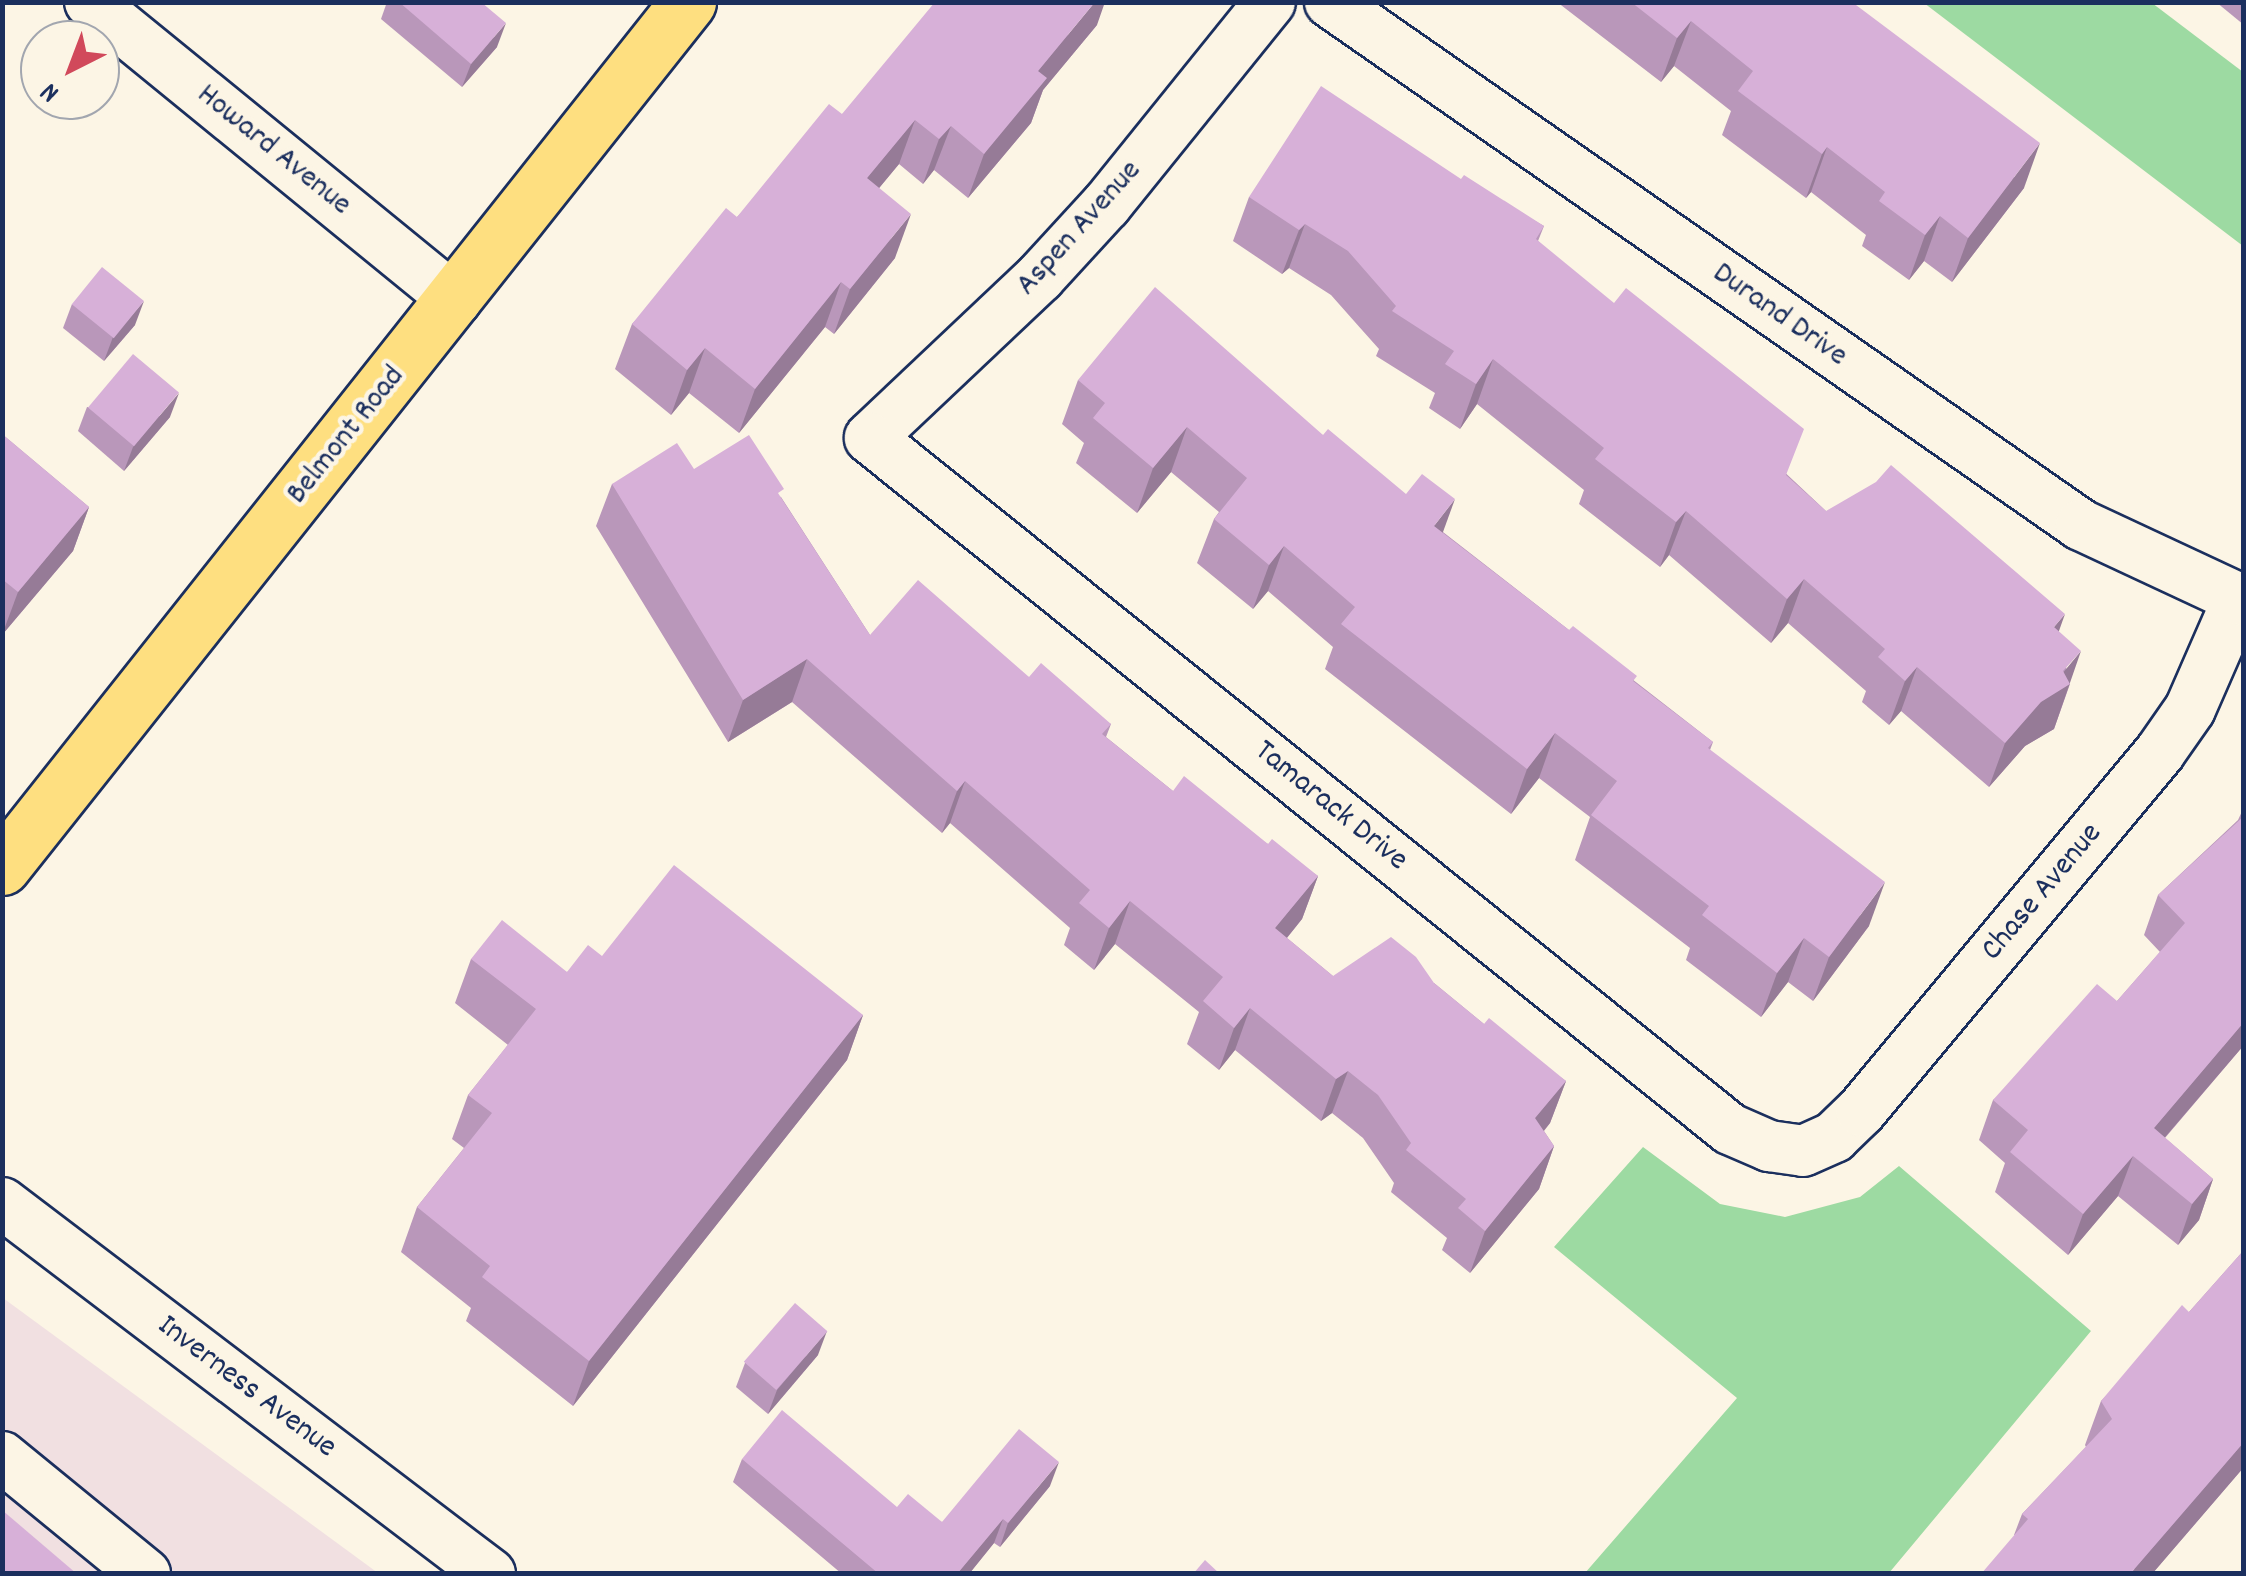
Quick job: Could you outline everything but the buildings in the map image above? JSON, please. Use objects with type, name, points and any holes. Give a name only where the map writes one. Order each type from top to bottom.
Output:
[{"type":"main road","name":"Belmont Road","points":[[10,841],[456,300],[688,2]]},
{"type":"street","name":"Howard Avenue","points":[[90,2],[456,300]]},
{"type":"street","name":"Aspen Avenue","points":[[870,438],[1040,277],[1106,205],[1270,2]]},
{"type":"street","name":"Durand Drive","points":[[1330,2],[2080,525],[2241,600]]},
{"type":"street","name":"Tamarack Drive","points":[[870,438],[1730,1129],[1769,1146],[1803,1151]]},
{"type":"street","name":"Chase Avenue","points":[[1803,1151],[1834,1136],[1861,1111],[2160,752],[2190,709],[2241,600]]},
{"type":"street","name":"Inverness Avenue","points":[[2,1203],[490,1574]]},
{"type":"street","points":[[2,1457],[145,1574]]},
{"type":"shaded area","points":[[3,1298],[378,1573],[3,1573]]},
{"type":"green space","points":[[1924,3],[2152,3],[2243,72],[2243,246]]},
{"type":"green space","points":[[1643,1147],[1720,1204],[1785,1217],[1860,1197],[1899,1166],[2091,1331],[1889,1573],[1585,1573],[1737,1398],[1554,1247]]}]
